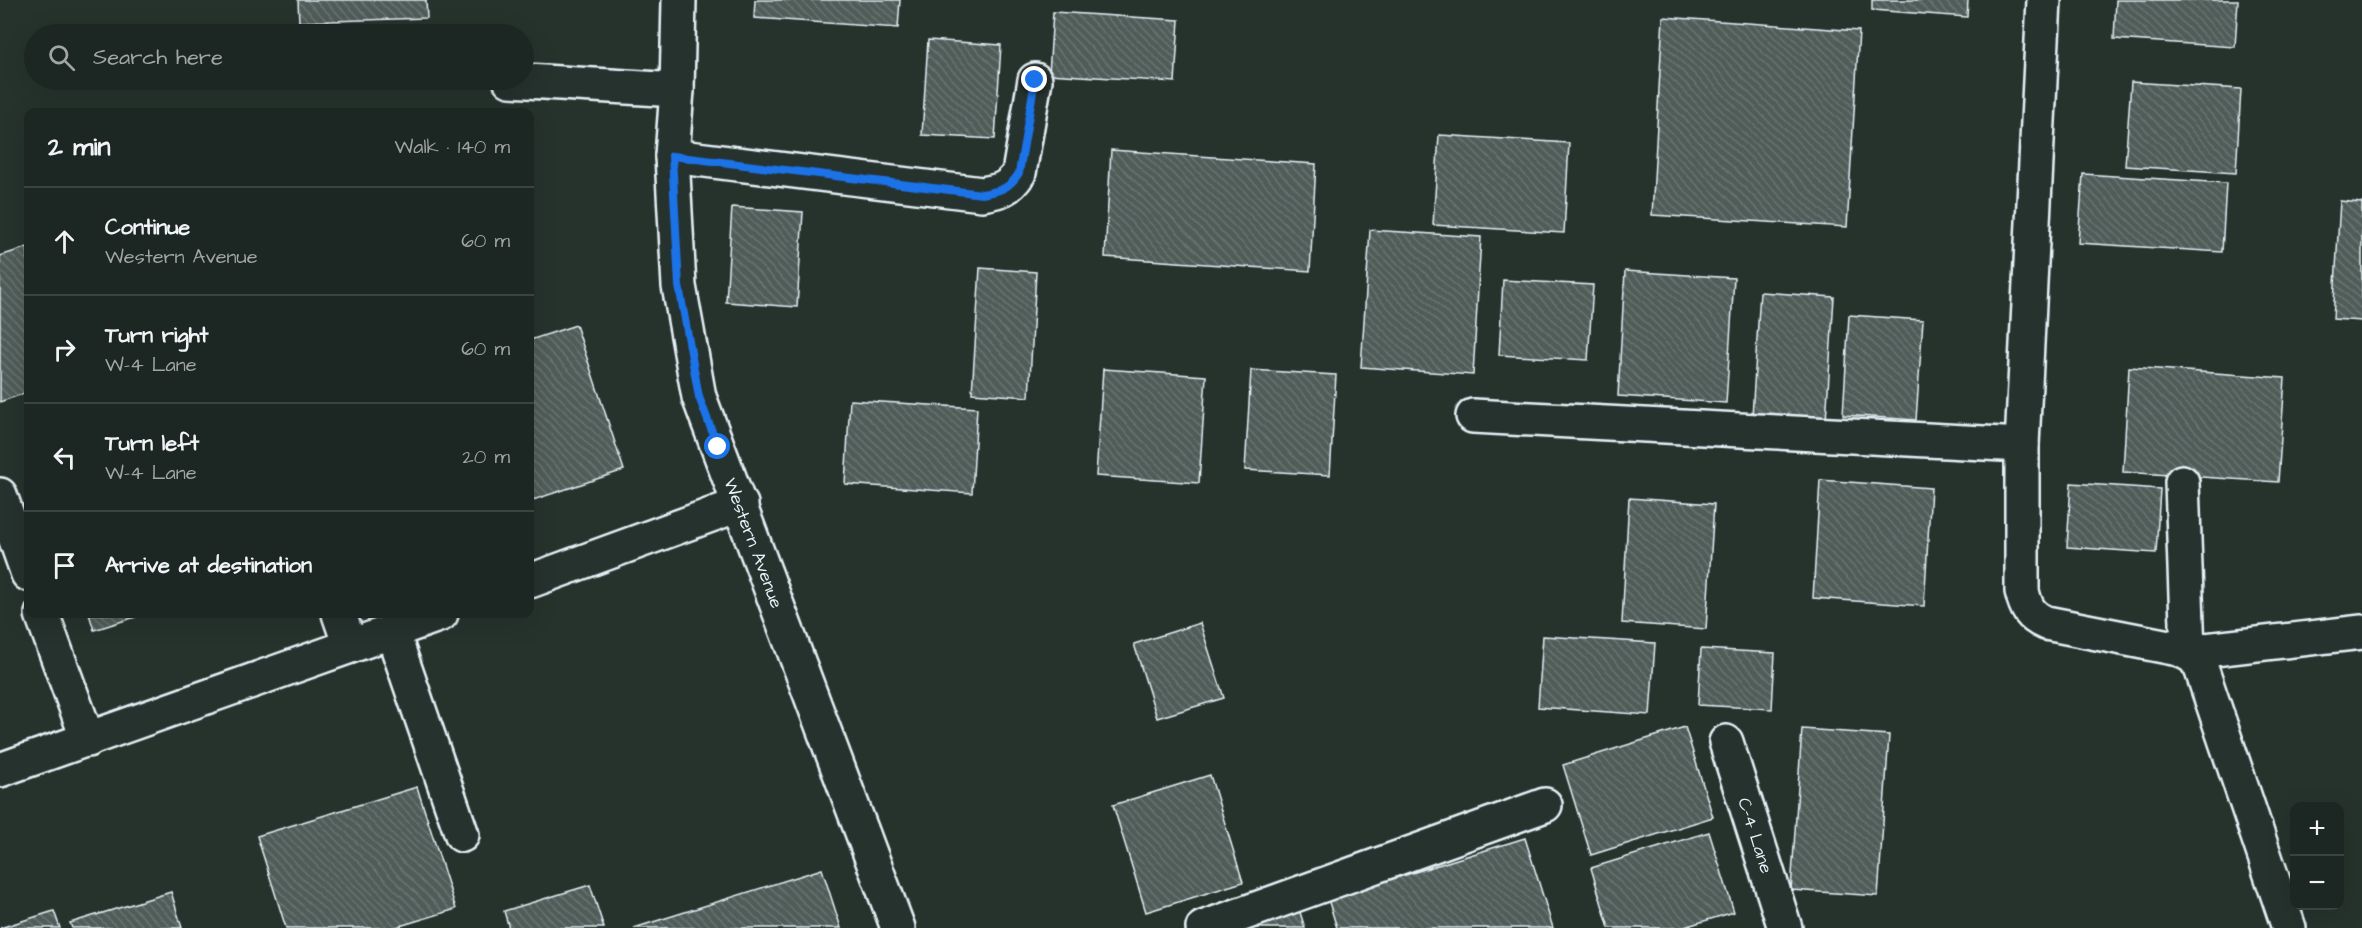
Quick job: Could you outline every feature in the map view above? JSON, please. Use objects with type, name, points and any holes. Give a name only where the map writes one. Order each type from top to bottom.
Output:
[{"type":"street","name":"Western Avenue","points":[[679,0],[677,90],[672,156],[679,286],[699,397],[898,928]]},
{"type":"street","points":[[2044,0],[2022,445],[2022,591],[2025,606],[2034,618],[2046,623],[2188,652],[2362,632]]},
{"type":"street","points":[[672,156],[982,194],[999,191],[1011,185],[1019,173],[1035,80]]},
{"type":"street","points":[[534,81],[677,90]]},
{"type":"street","points":[[1473,416],[2022,445]]},
{"type":"street","points":[[2182,482],[2188,652],[2201,668],[2289,928]]},
{"type":"street","points":[[0,495],[24,563]]},
{"type":"street","points":[[534,580],[741,504]]},
{"type":"street","points":[[43,618],[88,740]]},
{"type":"street","points":[[340,618],[350,646]]},
{"type":"street","points":[[0,770],[429,618]]},
{"type":"street","points":[[392,631],[462,835]]},
{"type":"street","name":"C-4 Lane","points":[[1726,742],[1785,928]]},
{"type":"street","points":[[1203,928],[1545,806]]},
{"type":"building","points":[[298,0],[426,0],[427,18],[299,22]]},
{"type":"building","points":[[755,0],[900,0],[898,28],[754,18]]},
{"type":"building","points":[[1872,0],[1968,0],[1967,17],[1872,10]]},
{"type":"building","points":[[2116,0],[2238,0],[2235,47],[2114,39]]},
{"type":"building","points":[[1053,12],[1179,20],[1175,82],[1049,74]]},
{"type":"building","points":[[1663,17],[1859,31],[1847,227],[1652,215]]},
{"type":"building","points":[[928,40],[1001,45],[995,139],[922,135]]},
{"type":"building","points":[[2131,82],[2241,89],[2236,173],[2125,166]]},
{"type":"building","points":[[1439,135],[1569,143],[1564,233],[1433,225]]},
{"type":"building","points":[[1111,150],[1316,164],[1310,271],[1105,257]]},
{"type":"building","points":[[2083,174],[2226,183],[2222,252],[2078,243]]},
{"type":"building","points":[[2340,201],[2362,203],[2362,321],[2333,319]]},
{"type":"building","points":[[732,207],[803,212],[797,307],[726,302]]},
{"type":"building","points":[[1370,230],[1481,237],[1473,375],[1361,367]]},
{"type":"building","points":[[24,248],[24,393],[0,402],[0,256]]},
{"type":"building","points":[[980,268],[1036,272],[1029,397],[972,393]]},
{"type":"building","points":[[1625,271],[1734,278],[1726,403],[1618,396]]},
{"type":"building","points":[[1503,280],[1593,285],[1588,360],[1499,355]]},
{"type":"building","points":[[1760,292],[1834,297],[1826,421],[1752,416]]},
{"type":"building","points":[[1849,315],[1923,320],[1916,420],[1843,415]]},
{"type":"building","points":[[576,325],[624,470],[534,500],[534,339]]},
{"type":"building","points":[[2129,367],[2285,378],[2278,482],[2123,472]]},
{"type":"building","points":[[1103,369],[1206,376],[1199,483],[1096,476]]},
{"type":"building","points":[[1251,370],[1336,375],[1330,475],[1245,470]]},
{"type":"building","points":[[850,400],[977,408],[972,493],[845,484]]},
{"type":"building","points":[[1820,480],[1931,488],[1924,606],[1813,598]]},
{"type":"building","points":[[2071,483],[2160,489],[2156,553],[2067,547]]},
{"type":"building","points":[[1629,498],[1714,504],[1706,629],[1622,623]]},
{"type":"building","points":[[90,618],[132,618],[94,630]]},
{"type":"building","points":[[1200,623],[1224,698],[1157,718],[1134,644]]},
{"type":"building","points":[[1543,636],[1655,643],[1650,715],[1538,707]]},
{"type":"building","points":[[1701,649],[1775,653],[1772,709],[1698,705]]},
{"type":"building","points":[[1685,727],[1713,817],[1591,855],[1563,765]]},
{"type":"building","points":[[1802,729],[1889,735],[1878,896],[1791,890]]},
{"type":"building","points":[[1210,775],[1243,882],[1146,912],[1113,805]]},
{"type":"building","points":[[417,787],[456,909],[393,928],[286,928],[257,836]]},
{"type":"building","points":[[1709,832],[1734,912],[1681,928],[1609,928],[1591,868]]},
{"type":"building","points":[[1525,838],[1553,928],[1337,928],[1328,899]]},
{"type":"building","points":[[822,869],[841,928],[634,928]]},
{"type":"building","points":[[590,885],[604,928],[509,928],[504,911]]},
{"type":"building","points":[[171,892],[182,928],[72,928],[70,923]]},
{"type":"building","points":[[1297,903],[1305,928],[1218,928]]},
{"type":"building","points":[[54,911],[60,928],[0,928]]},
{"type":"route","points":[[718,447],[699,397],[688,343],[679,286],[672,156],[982,194],[999,191],[1011,185],[1019,173],[1035,80]]}]
